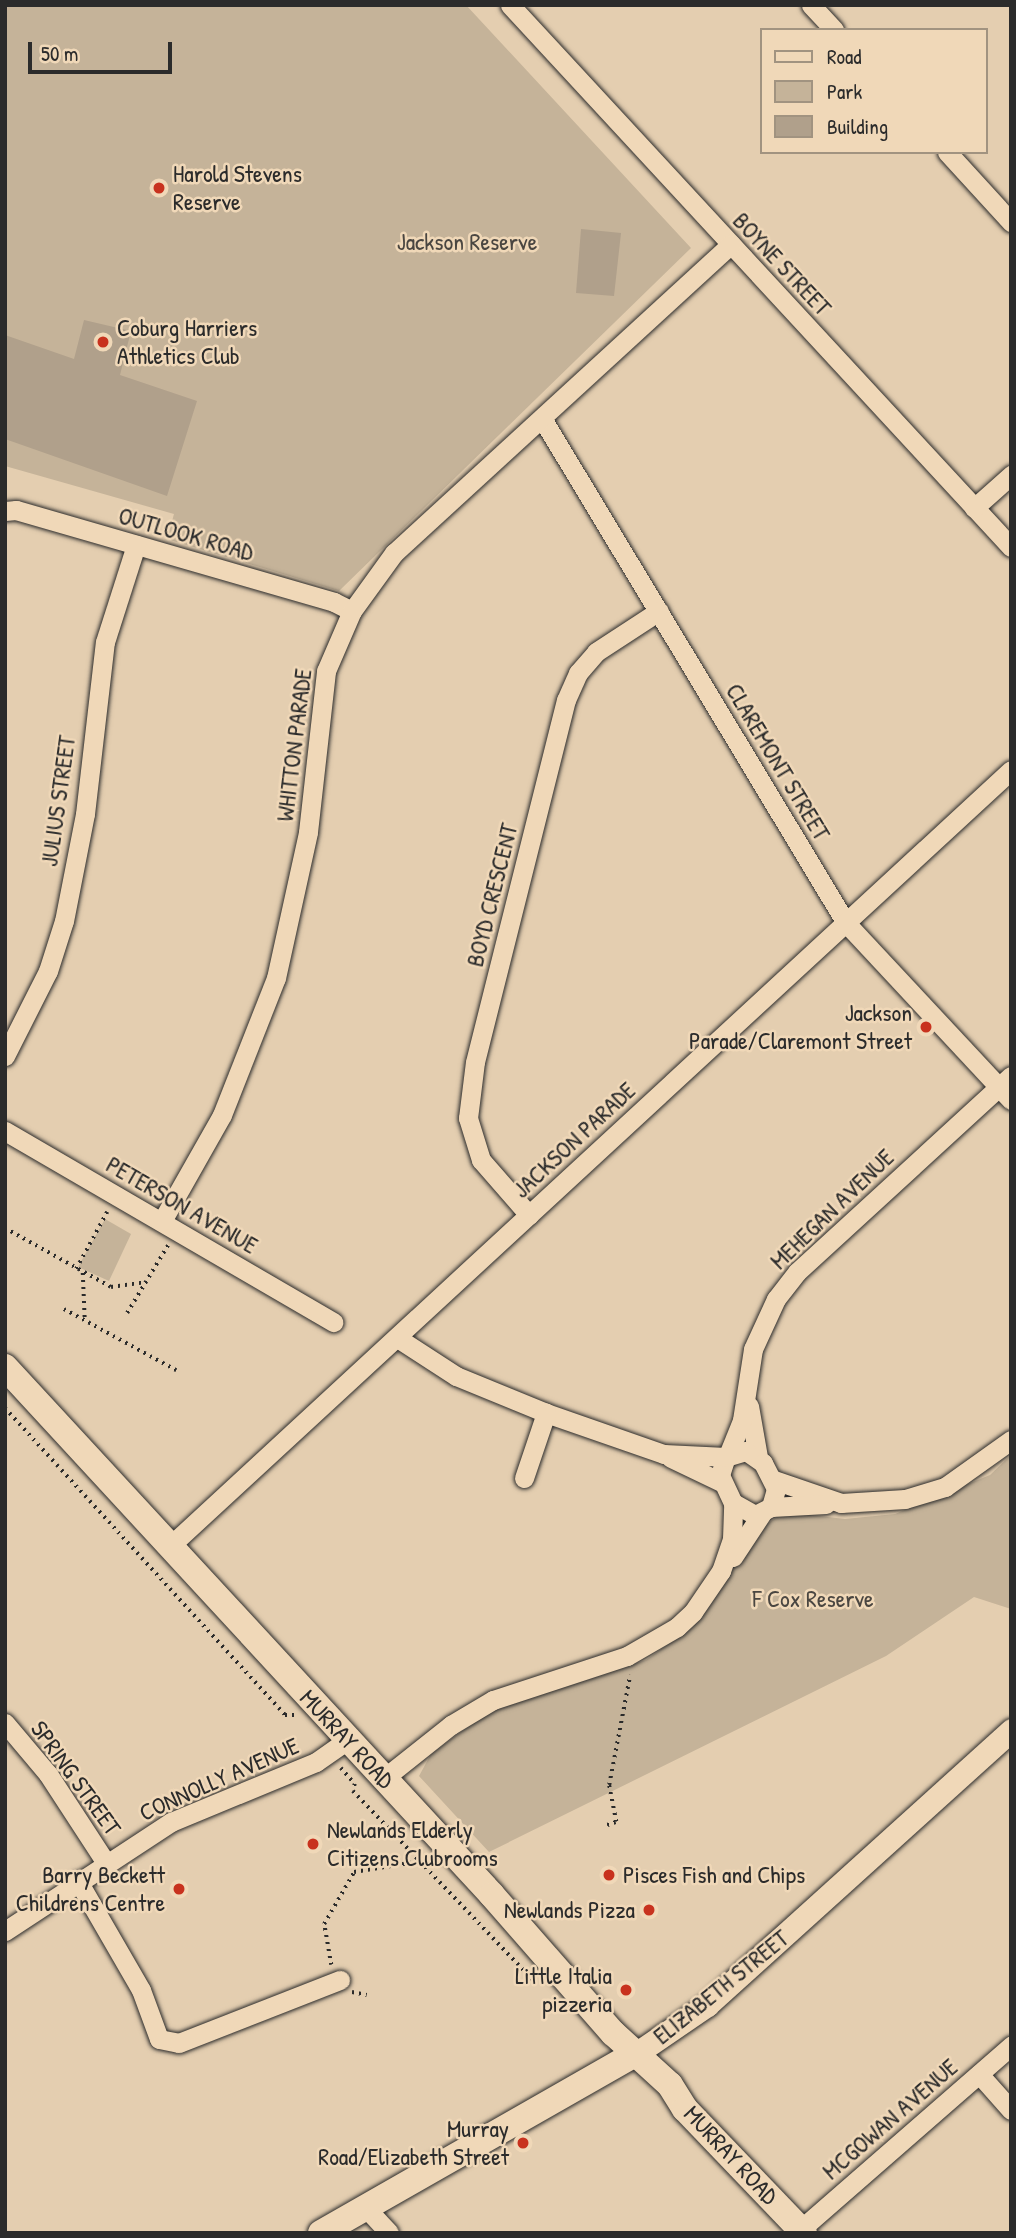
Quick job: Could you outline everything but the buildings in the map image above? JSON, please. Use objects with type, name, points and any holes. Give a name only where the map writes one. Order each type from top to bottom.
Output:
[{"type":"main road","name":"MURRAY ROAD","points":[[5,1367],[170,1546],[338,1747],[383,1779],[613,2033],[637,2053],[803,2231]]},
{"type":"main road","name":"ELIZABETH STREET","points":[[321,2233],[637,2053]]},
{"type":"street","points":[[811,5],[832,28]]},
{"type":"street","name":"BOYNE STREET","points":[[518,8],[731,244],[1011,547]]},
{"type":"street","points":[[949,154],[1011,222]]},
{"type":"street","name":"WHITTON PARADE","points":[[169,1225],[222,1115],[276,978],[308,832],[326,671],[352,611],[394,553],[731,244]]},
{"type":"street","name":"CLAREMONT STREET","points":[[543,419],[846,923],[1007,1088]]},
{"type":"street","points":[[974,508],[1011,475]]},
{"type":"street","name":"OUTLOOK ROAD","points":[[5,511],[16,510],[334,602],[352,611]]},
{"type":"street","name":"JULIUS STREET","points":[[5,1056],[48,971],[64,921],[85,814],[105,642],[136,545]]},
{"type":"street","name":"BOYD CRESCENT","points":[[529,1215],[481,1160],[468,1118],[475,1062],[566,700],[578,673],[596,652],[659,611]]},
{"type":"street","name":"JACKSON PARADE","points":[[170,1546],[399,1339],[529,1215],[1011,770]]},
{"type":"street","name":"MEHEGAN AVENUE","points":[[727,1456],[747,1395],[761,1325],[797,1272],[1007,1088]]},
{"type":"street","name":"PETERSON AVENUE","points":[[5,1131],[333,1322]]},
{"type":"street","points":[[399,1339],[456,1376],[546,1413],[664,1454],[721,1482],[733,1503],[746,1513],[905,1499],[945,1487],[1011,1440]]},
{"type":"street","name":"MEHEGAN AVENUE","points":[[747,1395],[758,1457]]},
{"type":"street","points":[[524,1478],[546,1413]]},
{"type":"street","points":[[383,1779],[451,1725],[493,1700],[627,1656],[694,1612],[776,1496],[774,1480],[758,1457],[746,1451],[727,1456],[664,1454]]},
{"type":"street","points":[[721,1482],[727,1456]]},
{"type":"street","points":[[774,1480],[841,1503]]},
{"type":"street","points":[[721,1571],[732,1539],[733,1503]]},
{"type":"street","name":"SPRING STREET","points":[[5,1723],[48,1774],[106,1863]]},
{"type":"street","name":"ELIZABETH STREET","points":[[637,2053],[707,2005],[1011,1730]]},
{"type":"street","name":"CONNOLLY AVENUE","points":[[5,1931],[172,1822],[338,1747]]},
{"type":"street","points":[[78,1881],[141,1990],[159,2039],[179,2043],[343,1985]]},
{"type":"street","name":"MCGOWAN AVENUE","points":[[803,2231],[1011,2046]]},
{"type":"street","points":[[979,2074],[1011,2110]]},
{"type":"street","points":[[365,2207],[389,2233]]},
{"type":"path","points":[[76,1269],[117,1195]]},
{"type":"path","points":[[127,1313],[146,1282],[169,1225]]},
{"type":"path","points":[[5,1228],[111,1287],[146,1282]]},
{"type":"path","points":[[83,1273],[85,1321]]},
{"type":"path","points":[[64,1309],[176,1370]]},
{"type":"path","points":[[5,1408],[285,1715],[293,1714],[302,1724]]},
{"type":"path","points":[[607,1825],[616,1822],[609,1785],[632,1665],[627,1656]]},
{"type":"path","points":[[338,1747],[355,1784],[353,1791],[423,1861],[536,1982]]},
{"type":"path","points":[[367,1995],[343,1985],[327,1962],[330,1945],[326,1948],[324,1924],[354,1872],[423,1861]]},
{"type":"green space","name":"Jackson Reserve","points":[[5,5],[466,5],[691,248],[339,591],[167,539],[174,514],[5,466]]},
{"type":"green space","points":[[105,1219],[131,1234],[109,1281],[78,1267]]},
{"type":"green space","name":"F Cox Reserve","points":[[1011,1455],[1011,1609],[974,1597],[886,1656],[489,1852],[419,1776],[431,1754],[480,1718],[506,1705],[646,1660],[681,1635],[760,1529],[777,1517],[793,1513],[845,1519],[895,1514],[990,1475]]},
{"type":"place","name":"Harold Stevens Reserve","points":[[159,188]]},
{"type":"place","name":"Coburg Harriers Athletics Club","points":[[103,342]]},
{"type":"place","name":"Jackson Parade/Claremont Street","points":[[926,1027]]},
{"type":"place","name":"Newlands Elderly Citizens Clubrooms","points":[[313,1844]]},
{"type":"place","name":"Pisces Fish and Chips","points":[[609,1875]]},
{"type":"place","name":"Barry Beckett Childrens Centre","points":[[179,1889]]},
{"type":"place","name":"Newlands Pizza","points":[[649,1910]]},
{"type":"place","name":"Little Italia pizzeria","points":[[626,1990]]},
{"type":"place","name":"Murray Road/Elizabeth Street","points":[[523,2143]]}]
